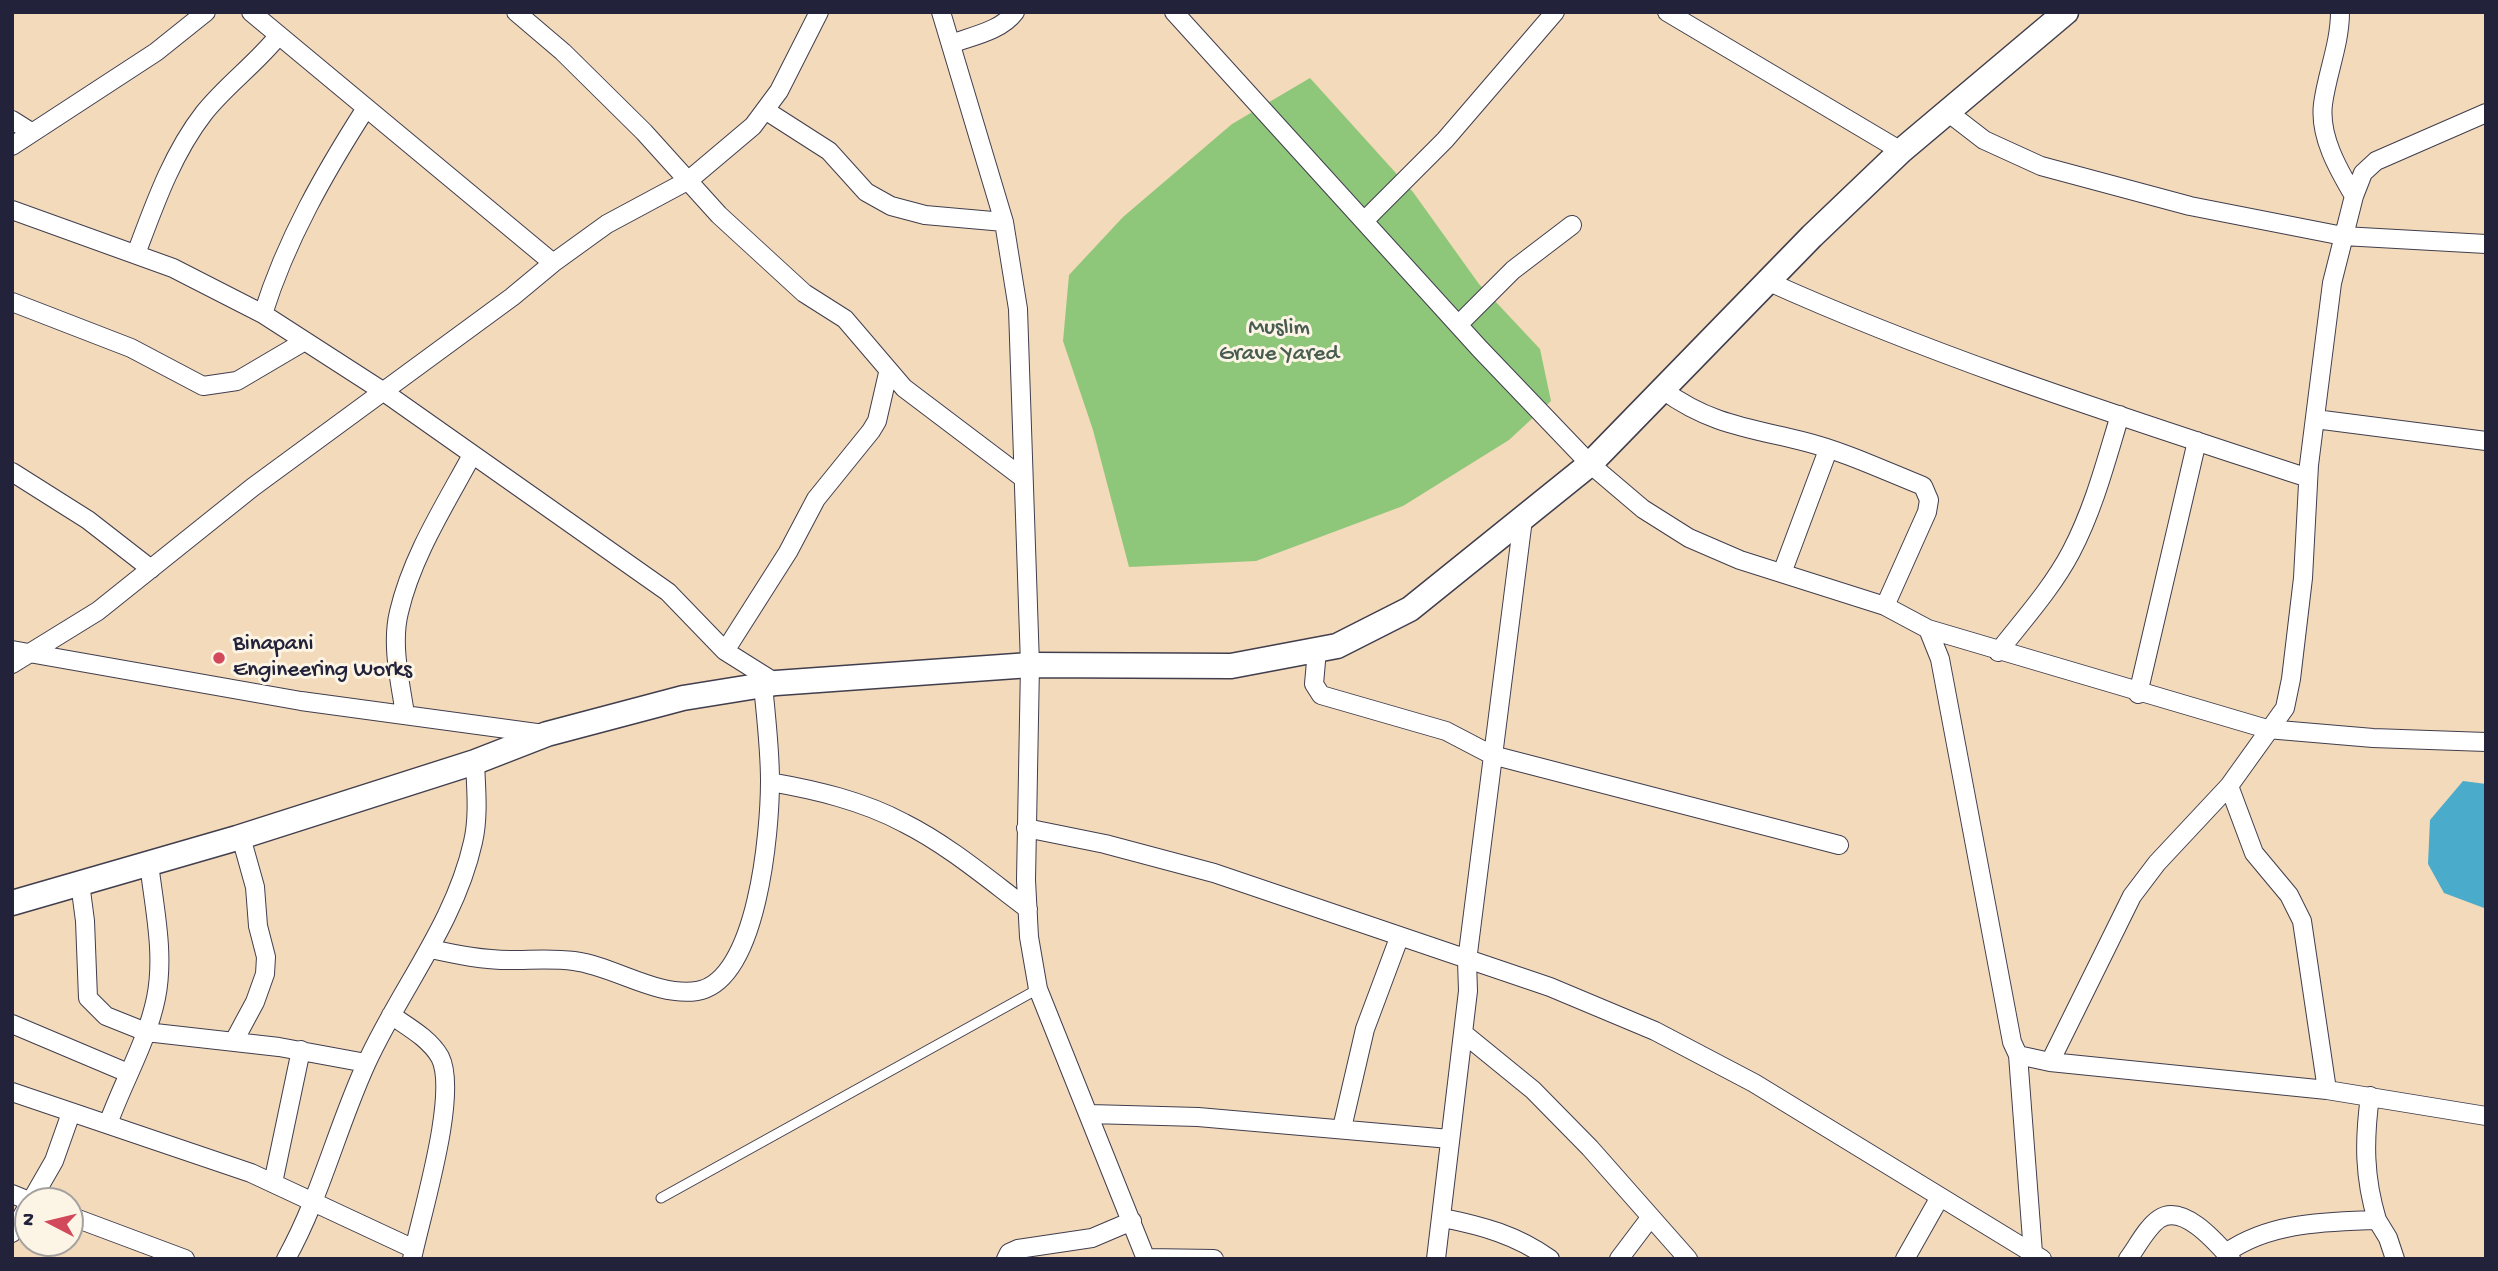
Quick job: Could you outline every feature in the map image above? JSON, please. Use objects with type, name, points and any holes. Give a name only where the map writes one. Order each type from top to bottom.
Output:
[{"type":"main road","points":[[12,903],[242,837],[475,762],[547,734],[683,698],[769,684],[1030,665],[1231,666],[1337,646],[1410,609],[1590,464],[1767,281],[1901,151],[1949,113],[2056,15]]},
{"type":"street","points":[[12,146],[156,52],[206,12]]},
{"type":"street","points":[[251,12],[552,263]]},
{"type":"street","points":[[516,12],[563,52],[719,215],[804,293],[845,319],[888,373],[1023,478]]},
{"type":"street","points":[[12,664],[33,654],[98,611],[253,487],[513,297],[552,263],[607,224],[688,181],[753,126],[796,61],[819,12]]},
{"type":"street","points":[[941,12],[1004,222],[1018,309],[1030,665],[1026,828],[1028,909],[1038,989],[1146,1259],[1214,1259]]},
{"type":"street","points":[[951,44],[997,27],[1009,21],[1015,12]]},
{"type":"street","points":[[1174,12],[1458,324],[1590,464],[1643,509],[1689,538],[1740,560],[1885,606],[1928,629],[2138,694],[2267,729],[2373,738],[2486,742]]},
{"type":"street","points":[[1364,221],[1445,140],[1555,12]]},
{"type":"street","points":[[1667,12],[1901,151]]},
{"type":"street","points":[[2340,12],[2324,116],[2330,149],[2354,196]]},
{"type":"street","points":[[136,254],[156,201],[189,134],[216,99],[279,35]]},
{"type":"street","points":[[263,314],[290,243],[341,147],[366,108]]},
{"type":"street","points":[[765,110],[829,151],[866,192],[891,206],[925,215],[1004,222]]},
{"type":"street","points":[[1949,113],[1984,140],[2041,166],[2190,206],[2343,236],[2486,244]]},
{"type":"street","points":[[2050,1062],[2132,895],[2157,863],[2229,786],[2267,729],[2285,708],[2291,680],[2303,578],[2308,478],[2332,283],[2354,196],[2363,173],[2376,161],[2486,113]]},
{"type":"street","points":[[12,120],[31,132]]},
{"type":"street","points":[[12,210],[173,268],[263,314],[384,392],[668,592],[725,651],[769,684],[770,782],[766,848],[755,915],[737,956],[717,982],[700,991],[679,992],[576,961],[474,958],[431,949]]},
{"type":"street","points":[[1458,324],[1513,270],[1572,225]]},
{"type":"street","points":[[1767,281],[1858,322],[2308,478]]},
{"type":"street","points":[[12,302],[131,348],[203,386],[237,381],[304,341]]},
{"type":"street","points":[[725,651],[788,552],[816,499],[871,431],[888,373]]},
{"type":"street","points":[[1663,390],[1684,406],[1730,426],[1828,450],[1923,486],[1929,500],[1927,512],[1885,606]]},
{"type":"street","points":[[1998,652],[2050,587],[2071,551],[2094,500],[2120,415]]},
{"type":"street","points":[[2315,419],[2486,441]]},
{"type":"street","points":[[2138,694],[2197,441]]},
{"type":"street","points":[[1782,573],[1828,450]]},
{"type":"street","points":[[405,714],[397,661],[398,613],[420,551],[472,455]]},
{"type":"street","points":[[12,472],[88,520],[151,569]]},
{"type":"street","points":[[1436,1259],[1468,991],[1467,961],[1523,519]]},
{"type":"street","points":[[1928,629],[1940,659],[2012,1042],[2018,1055],[2038,1256]]},
{"type":"street","points":[[12,650],[300,701],[547,734]]},
{"type":"street","points":[[1317,650],[1314,684],[1321,695],[1446,731],[1492,755],[1839,845]]},
{"type":"street","points":[[286,1259],[315,1201],[366,1063],[404,988],[431,949],[461,884],[473,841],[475,762]]},
{"type":"street","points":[[770,782],[837,797],[904,822],[939,843],[1028,909]]},
{"type":"street","points":[[2229,786],[2254,853],[2289,895],[2302,921],[2326,1090]]},
{"type":"street","points":[[1026,828],[1214,873],[1399,938],[1550,987],[1655,1031],[1754,1083],[2038,1256]]},
{"type":"street","points":[[234,1041],[255,1002],[265,974],[266,957],[258,926],[255,887],[242,837]]},
{"type":"street","points":[[108,1124],[146,1032],[156,997],[159,951],[149,863]]},
{"type":"street","points":[[80,883],[85,922],[88,998],[106,1016],[146,1032],[301,1050],[366,1063]]},
{"type":"street","points":[[1342,1128],[1365,1029],[1399,938]]},
{"type":"street","points":[[12,1092],[273,1183],[315,1201],[413,1254],[445,1107],[446,1080],[440,1058],[428,1041],[391,1015]]},
{"type":"street","points":[[12,1024],[128,1073]]},
{"type":"street","points":[[1463,1033],[1533,1090],[1590,1148],[1688,1259]]},
{"type":"street","points":[[273,1183],[301,1050]]},
{"type":"street","points":[[2018,1055],[2050,1062],[2326,1090],[2486,1116]]},
{"type":"street","points":[[2370,1096],[2364,1161],[2377,1220],[2388,1238],[2395,1259]]},
{"type":"street","points":[[38,1187],[54,1161],[71,1113]]},
{"type":"street","points":[[1090,1114],[1198,1117],[1450,1139]]},
{"type":"street","points":[[1905,1259],[1940,1197]]},
{"type":"street","points":[[2128,1259],[2158,1220],[2170,1215],[2183,1216],[2228,1256],[2244,1240],[2265,1232],[2303,1225],[2377,1220]]},
{"type":"street","points":[[1443,1218],[1489,1227],[1525,1242],[1550,1259]]},
{"type":"street","points":[[1619,1259],[1650,1218]]},
{"type":"street","points":[[84,1221],[185,1259]]},
{"type":"street","points":[[1006,1259],[1009,1253],[1018,1249],[1092,1238],[1132,1221]]},
{"type":"lane","points":[[661,1198],[1038,989]]},
{"type":"green space","name":"Muslim Grave Yared","points":[[1310,78],[1413,192],[1479,284],[1540,349],[1551,401],[1509,440],[1403,506],[1256,561],[1129,567],[1093,430],[1063,341],[1069,275],[1123,217],[1232,124]]},
{"type":"water","points":[[2463,781],[2486,784],[2484,908],[2444,893],[2428,864],[2430,820]]},
{"type":"place","name":"Binapani Engineering Works","points":[[219,658]]}]
